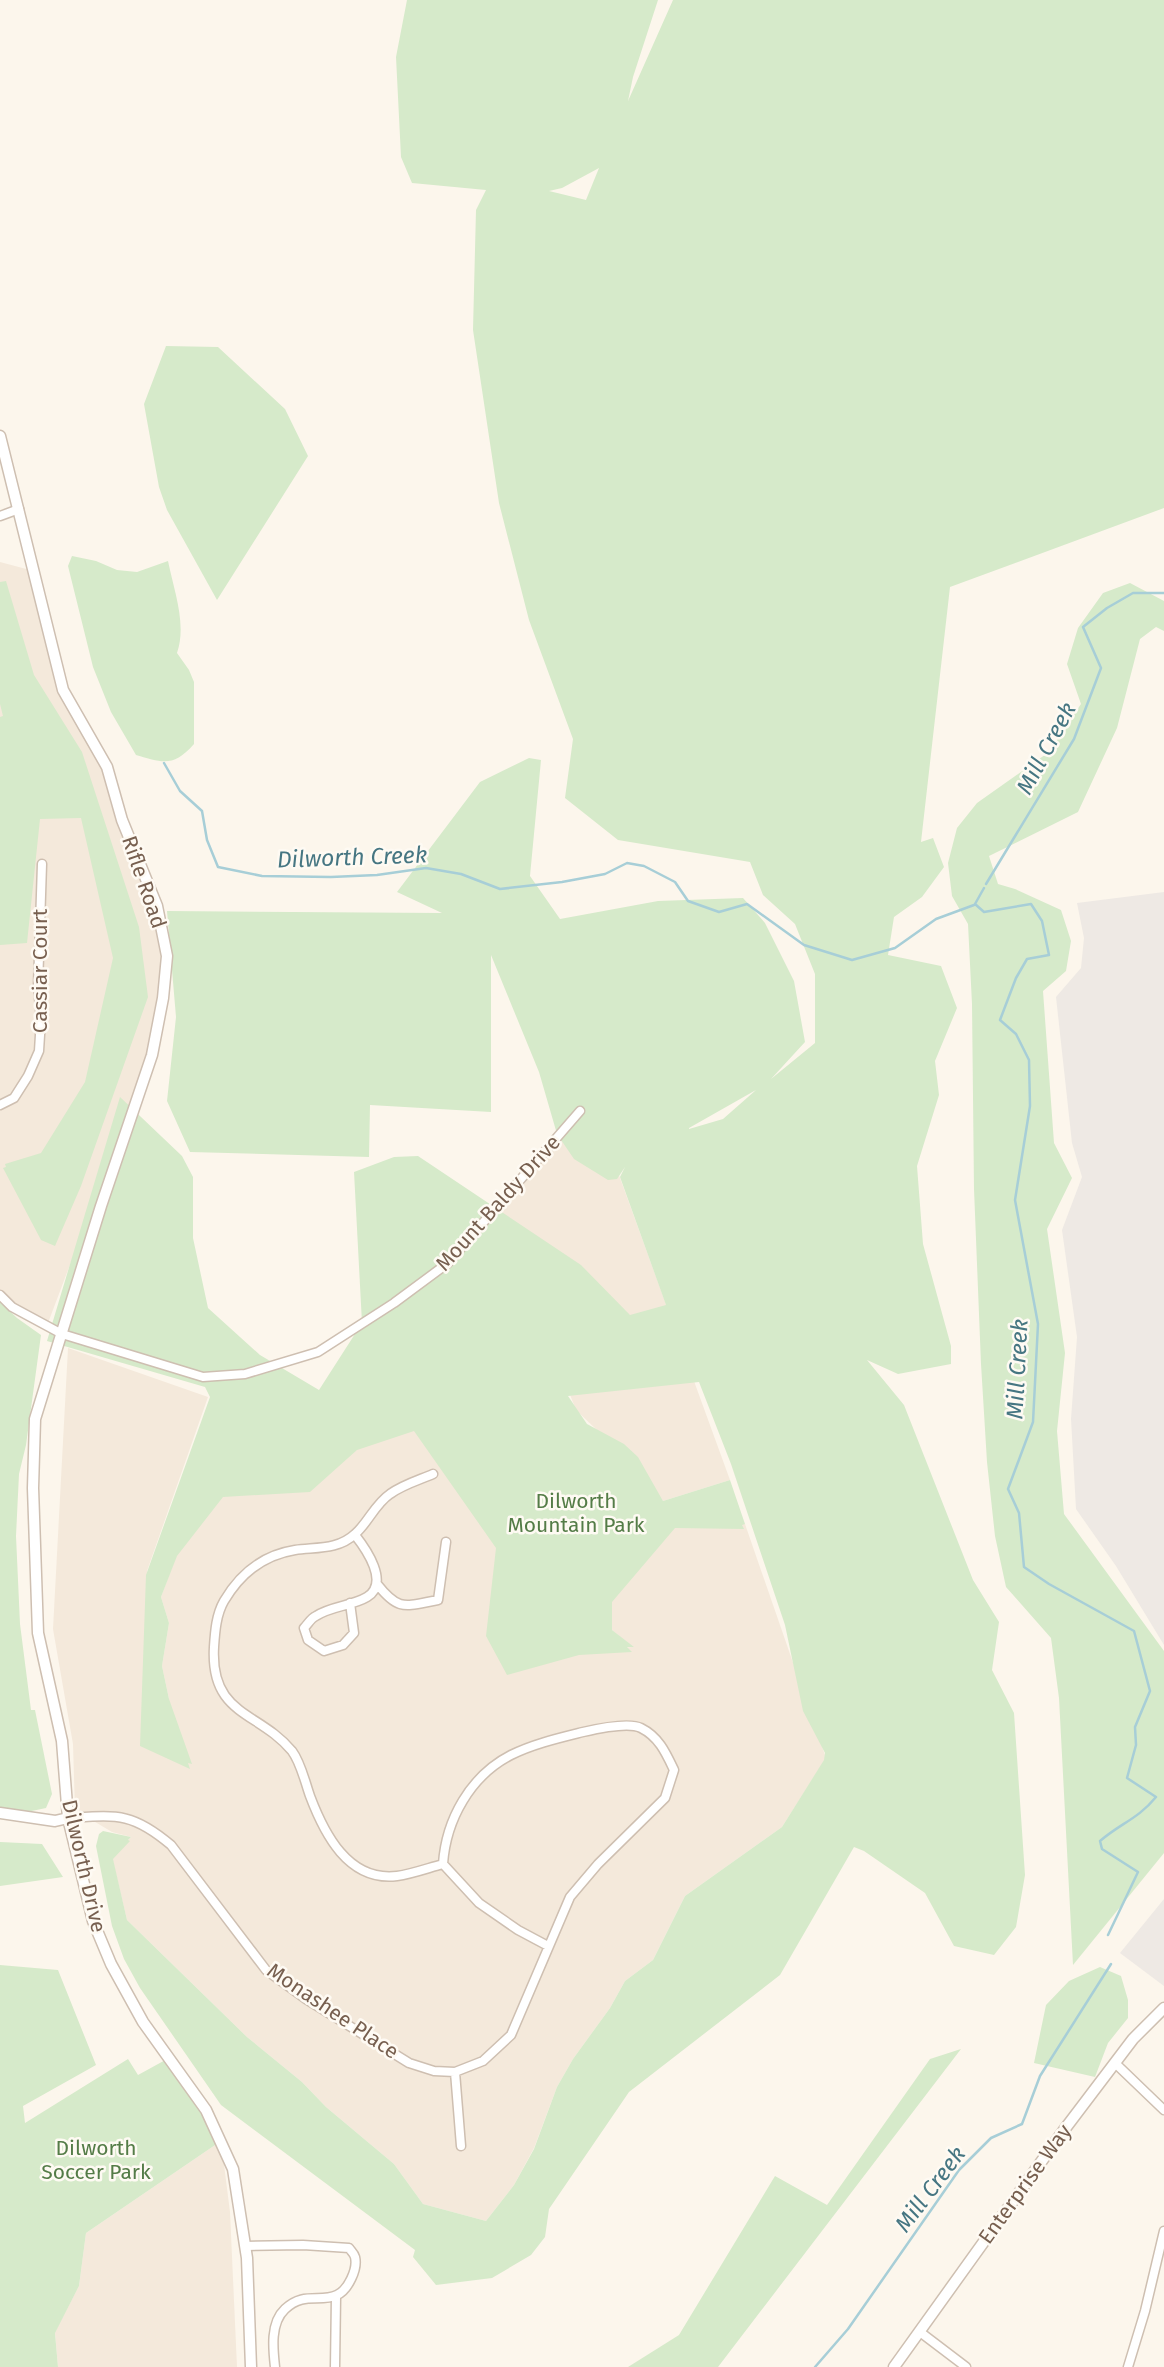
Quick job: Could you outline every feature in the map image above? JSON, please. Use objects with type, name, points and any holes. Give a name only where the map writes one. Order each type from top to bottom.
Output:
[{"type":"street","name":"Rifle Road","points":[[0,436],[63,690],[107,768],[122,820],[157,906],[167,956],[163,998],[152,1055],[101,1206],[62,1334]]},
{"type":"street","points":[[0,516],[19,509]]},
{"type":"street","name":"Cassiar Court","points":[[0,1105],[14,1098],[40,1051],[38,986],[42,864]]},
{"type":"street","name":"Mount Baldy Drive","points":[[0,1295],[12,1307],[62,1334],[203,1377],[245,1374],[318,1352],[394,1303],[448,1263],[580,1111]]},
{"type":"street","name":"Dilworth Drive","points":[[62,1334],[35,1419],[33,1488],[38,1633],[62,1741],[68,1818],[93,1921],[111,1964],[143,2022],[206,2110],[233,2169],[245,2246],[251,2367]]},
{"type":"street","points":[[433,1474],[389,1494],[355,1535],[331,1548],[293,1550],[262,1561],[241,1576],[223,1603],[215,1628],[214,1654],[218,1684],[227,1700],[294,1753],[320,1823],[334,1846],[352,1863],[373,1874],[395,1877],[443,1864]]},
{"type":"street","points":[[355,1535],[368,1550],[375,1567],[377,1584],[391,1601],[409,1606],[438,1600],[446,1542]]},
{"type":"street","points":[[349,1603],[354,1633],[343,1645],[324,1651],[308,1640],[304,1628],[314,1616],[349,1603],[369,1596],[377,1584]]},
{"type":"street","points":[[461,2146],[455,2072],[483,2061],[511,2035],[570,1896],[598,1864],[665,1798],[674,1770],[661,1744],[640,1727],[602,1727],[551,1740],[510,1755],[468,1791],[444,1844],[443,1864],[478,1903],[548,1946]]},
{"type":"street","points":[[0,1813],[55,1821],[68,1818]]},
{"type":"street","name":"Monashee Place","points":[[68,1818],[131,1818],[153,1830],[171,1846],[266,1970],[306,1999],[409,2063],[434,2071],[455,2072]]},
{"type":"street","name":"Enterprise Way","points":[[894,2367],[1005,2211],[1133,2039],[1164,2008]]},
{"type":"street","points":[[1115,2063],[1164,2110]]},
{"type":"street","points":[[1128,2367],[1164,2231]]},
{"type":"street","points":[[245,2246],[303,2245],[349,2248],[355,2257],[354,2273],[344,2290],[336,2297],[299,2299],[283,2310],[273,2335],[275,2367]]},
{"type":"street","points":[[335,2367],[336,2297]]},
{"type":"street","points":[[920,2332],[966,2367]]},
{"type":"shaded area","points":[[0,562],[30,570],[59,693],[102,770],[124,844],[153,909],[162,959],[146,1063],[48,1323],[14,1304],[0,1291]]},
{"type":"shaded area","points":[[1164,892],[1164,1645],[1116,1566],[1076,1509],[1071,1419],[1077,1337],[1062,1230],[1082,1177],[1072,1143],[1056,997],[1081,968],[1084,938],[1077,903]]},
{"type":"shaded area","points":[[576,1122],[612,1156],[730,1480],[663,1501],[619,1442],[599,1432],[576,1410],[554,1354],[455,1266]]},
{"type":"shaded area","points":[[68,1348],[208,1397],[147,1571],[141,1742],[169,1699],[162,1666],[169,1623],[161,1597],[178,1551],[225,1492],[415,1426],[581,1650],[632,1647],[612,1630],[612,1599],[677,1524],[745,1524],[826,1758],[782,1827],[685,1896],[653,1960],[625,1981],[610,2008],[573,2059],[557,2087],[534,2148],[514,2185],[486,2221],[423,2204],[394,2164],[247,2037],[127,1920],[112,1857],[131,1837],[112,1832],[75,1810],[73,1744],[53,1629]]},
{"type":"shaded area","points":[[1164,1899],[1164,1986],[1120,1953]]},
{"type":"shaded area","points":[[221,2141],[230,2212],[237,2367],[58,2367],[55,2332],[79,2286],[86,2233]]},
{"type":"green space","name":"Dilworth Mountain Park","points":[[407,0],[658,0],[628,101],[673,0],[1164,0],[1164,508],[950,587],[921,842],[933,838],[944,867],[922,897],[894,917],[888,955],[941,966],[957,1008],[935,1061],[939,1095],[917,1166],[923,1244],[951,1346],[951,1364],[898,1374],[867,1360],[904,1405],[973,1580],[999,1622],[992,1670],[1014,1713],[1025,1875],[1016,1927],[994,1955],[954,1946],[925,1893],[854,1847],[780,1975],[629,2092],[549,2209],[545,2237],[531,2255],[492,2278],[436,2285],[413,2257],[415,2250],[221,2105],[140,1988],[124,1959],[112,1926],[96,1846],[99,1834],[103,1831],[131,1837],[113,1859],[127,1920],[247,2037],[394,2164],[423,2204],[486,2221],[514,2185],[534,2149],[557,2087],[573,2059],[610,2008],[625,1981],[653,1960],[685,1896],[782,1827],[824,1760],[825,1753],[803,1711],[785,1625],[731,1464],[699,1382],[568,1396],[587,1424],[624,1444],[638,1457],[663,1501],[730,1480],[745,1524],[742,1525],[744,1529],[675,1528],[612,1602],[612,1630],[634,1647],[627,1647],[632,1652],[579,1655],[507,1675],[486,1636],[496,1548],[414,1431],[357,1450],[310,1492],[223,1497],[177,1556],[161,1597],[169,1623],[162,1666],[169,1699],[192,1764],[188,1763],[190,1769],[140,1746],[146,1575],[210,1397],[205,1387],[47,1341],[120,1097],[182,1156],[193,1177],[193,1238],[208,1308],[260,1355],[319,1390],[362,1323],[354,1172],[394,1157],[418,1156],[581,1265],[630,1315],[666,1305],[620,1177],[625,1167],[617,1179],[608,1180],[574,1159],[557,1134],[539,1072],[491,955],[491,1112],[370,1105],[369,1157],[190,1152],[167,1101],[176,1017],[167,911],[442,913],[397,892],[480,782],[529,758],[541,760],[530,876],[560,919],[658,901],[743,898],[765,923],[794,981],[805,1042],[771,1079],[815,1043],[815,974],[795,924],[763,895],[750,862],[618,840],[565,798],[573,739],[529,620],[499,503],[473,330],[476,210],[486,190],[412,183],[401,157],[396,57]],"holes":[[[599,168],[586,200],[549,191],[562,188]],[[756,1090],[723,1119],[689,1129],[689,1128]]]},
{"type":"green space","points":[[166,346],[218,347],[285,409],[308,456],[217,600],[167,510],[159,487],[144,404]]},
{"type":"green space","points":[[72,556],[96,561],[117,570],[137,572],[168,561],[180,619],[177,653],[194,682],[194,744],[180,757],[161,761],[136,755],[111,712],[93,667],[68,566]]},
{"type":"green space","points":[[6,581],[34,675],[82,752],[139,927],[148,997],[81,1186],[55,1246],[41,1240],[3,1168],[6,1167],[5,1164],[41,1153],[85,1082],[113,958],[81,818],[40,819],[27,943],[0,945],[0,717],[3,716],[0,704],[0,582]]},
{"type":"green space","points":[[1130,583],[1164,601],[1164,631],[1156,627],[1140,639],[1117,728],[1078,812],[989,856],[998,884],[1061,910],[1071,941],[1066,971],[1043,991],[1054,1143],[1072,1178],[1047,1229],[1065,1353],[1057,1431],[1064,1514],[1164,1651],[1164,1853],[1073,1965],[1059,1698],[1051,1638],[1006,1587],[995,1536],[981,1364],[968,924],[952,896],[948,863],[957,828],[977,803],[1049,752],[1081,704],[1067,664],[1078,628],[1103,593]]},
{"type":"green space","points":[[0,1302],[41,1335],[26,1445],[19,1474],[16,1536],[20,1624],[31,1710],[35,1710],[52,1794],[46,1808],[27,1812],[0,1808]]},
{"type":"green space","points":[[0,1842],[42,1844],[63,1877],[0,1886]]},
{"type":"green space","name":"Dilworth Soccer Park","points":[[0,1965],[58,1970],[96,2065],[23,2106],[25,2123],[128,2059],[138,2075],[169,2058],[221,2141],[86,2233],[79,2286],[55,2333],[58,2367],[0,2367]]},
{"type":"green space","points":[[1100,1967],[1121,1976],[1128,2000],[1128,2018],[1108,2043],[1095,2077],[1034,2063],[1046,2005],[1069,1981]]},
{"type":"green space","points":[[961,2049],[718,2367],[628,2367],[679,2335],[775,2176],[827,2205],[930,2059]]},
{"type":"waterway","name":"Mill Creek","points":[[986,884],[1074,739],[1101,668],[1083,627],[1107,608],[1133,593],[1164,593]]},
{"type":"waterway","name":"Dilworth Creek","points":[[164,763],[180,791],[202,811],[207,840],[218,867],[262,876],[377,875],[426,868],[461,874],[500,889],[605,874],[627,863],[644,866],[675,882],[688,901],[719,912],[747,904],[804,945],[852,960],[895,948],[936,919],[974,905]]},
{"type":"waterway","name":"Mill Creek","points":[[984,888],[975,904],[984,912],[1031,904],[1042,921],[1049,955],[1027,959],[1016,978],[1000,1020],[1016,1034],[1029,1060],[1030,1106],[1015,1200],[1038,1324],[1033,1422],[1008,1489],[1019,1513],[1024,1567],[1049,1584],[1134,1631],[1150,1691],[1135,1727],[1136,1745],[1127,1778],[1156,1797],[1143,1811],[1100,1841],[1102,1849],[1138,1872],[1108,1935]]},
{"type":"waterway","name":"Mill Creek","points":[[815,2367],[848,2329],[959,2170],[991,2138],[1022,2124],[1040,2076],[1111,1964]]}]
